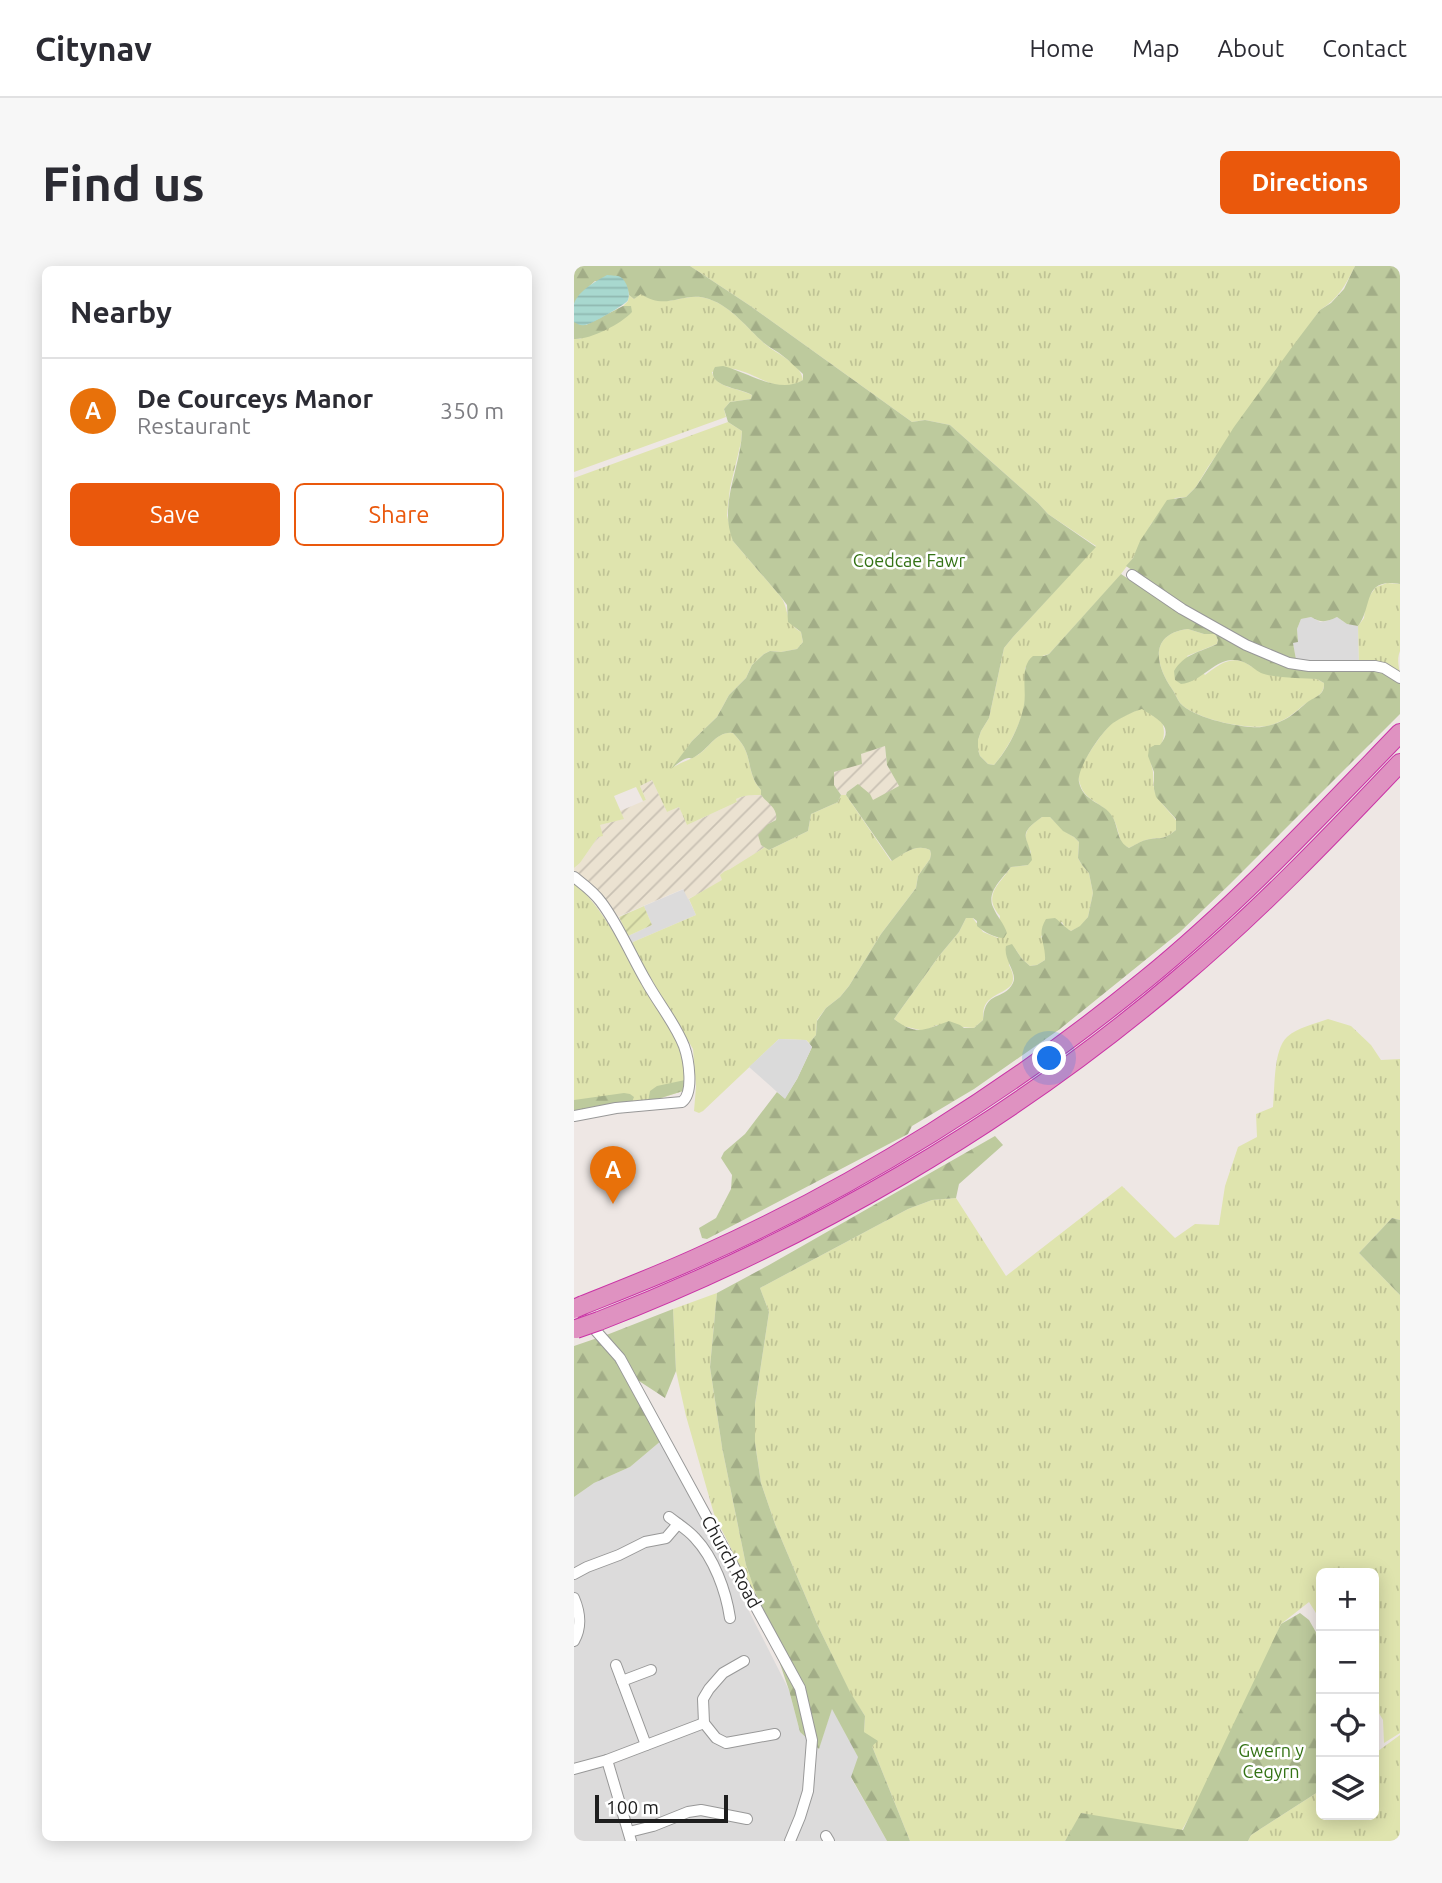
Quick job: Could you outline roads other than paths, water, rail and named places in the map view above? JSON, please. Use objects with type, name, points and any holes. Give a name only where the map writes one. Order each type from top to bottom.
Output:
[{"type":"highway","points":[[577,1307],[703,1256],[786,1215],[905,1149],[990,1096],[1146,980],[1211,923],[1304,834],[1400,733]]},
{"type":"highway","points":[[575,1330],[654,1299],[790,1238],[943,1151],[1009,1107],[1074,1061],[1176,981],[1264,901],[1400,763]]},
{"type":"street","points":[[1132,575],[1182,609],[1245,645],[1289,663],[1309,666],[1375,666],[1400,678]]},
{"type":"street","points":[[574,877],[592,891],[610,914],[674,1027],[688,1059],[689,1094],[682,1102],[616,1108],[574,1116]]},
{"type":"street","name":"Church Road","points":[[577,1307],[620,1358],[800,1688],[813,1741],[808,1791],[790,1841]]},
{"type":"street","points":[[574,1574],[645,1542],[666,1538],[674,1521],[696,1538],[709,1558],[723,1588],[730,1618]]},
{"type":"street","points":[[574,1598],[580,1622],[574,1641]]},
{"type":"street","points":[[744,1661],[723,1673],[709,1689],[703,1699],[704,1723],[716,1738],[726,1743],[775,1734]]},
{"type":"street","points":[[616,1665],[646,1745]]},
{"type":"street","points":[[622,1681],[651,1670]]},
{"type":"street","points":[[574,1769],[607,1760],[704,1723]]},
{"type":"street","points":[[607,1760],[630,1836],[688,1812],[701,1810],[747,1819]]},
{"type":"street","points":[[727,1828],[730,1816]]},
{"type":"water","points":[[607,275],[618,276],[623,280],[628,290],[628,300],[588,324],[574,322],[576,299],[588,287]]},
{"type":"place","name":"De Courceys Manor","points":[[613,1204]]},
{"type":"park label","name":"Coedcae Fawr","points":[[909,561]]},
{"type":"park label","name":"Gwern y Cegyrn","points":[[1271,1761]]}]
